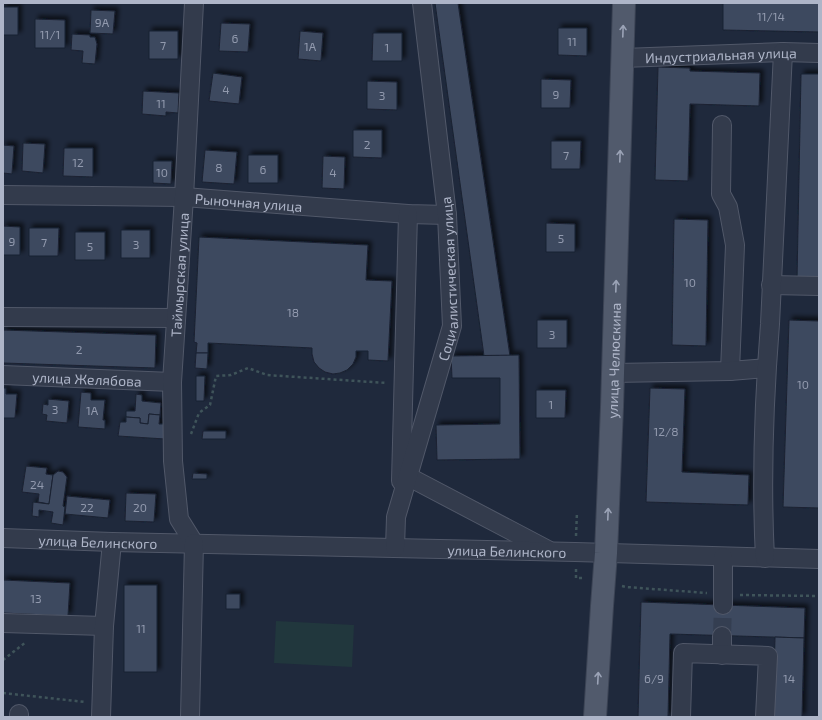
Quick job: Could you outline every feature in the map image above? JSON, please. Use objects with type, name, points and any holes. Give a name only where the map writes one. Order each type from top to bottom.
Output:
[{"type":"main road","name":"улица Челюскина","points":[[596,717],[606,553],[624,3]]},
{"type":"street","name":"Таймырская улица","points":[[194,3],[184,197],[172,382],[173,461],[179,519],[194,543]]},
{"type":"street","name":"Социалистическая улица","points":[[395,548],[396,516],[409,477],[425,416],[452,326],[447,215],[422,3]]},
{"type":"street","name":"Индустриальная улица","points":[[622,58],[783,52],[819,53]]},
{"type":"street","points":[[765,558],[763,517],[766,368],[770,324],[783,52]]},
{"type":"street","points":[[722,125],[722,194],[728,207],[735,245],[730,371]]},
{"type":"street","name":"Рыночная улица","points":[[3,195],[184,197],[408,214],[447,215]]},
{"type":"street","points":[[400,506],[408,214]]},
{"type":"street","points":[[771,285],[819,286]]},
{"type":"street","points":[[3,317],[176,318]]},
{"type":"street","points":[[613,373],[730,371],[766,368]]},
{"type":"street","name":"улица Желябова","points":[[3,376],[172,382]]},
{"type":"street","points":[[409,477],[551,552]]},
{"type":"street","name":"улица Белинского","points":[[3,538],[819,559]]},
{"type":"street","points":[[102,710],[104,626],[112,542]]},
{"type":"street","points":[[190,717],[194,543]]},
{"type":"street","points":[[723,557],[723,600]]},
{"type":"street","points":[[3,624],[104,626]]},
{"type":"street","points":[[722,636],[722,655]]},
{"type":"street","points":[[681,717],[683,653],[768,656],[765,717]]},
{"type":"path","points":[[189,437],[199,413],[210,406],[216,376],[231,375],[248,368],[267,375],[404,384]]},
{"type":"path","points":[[577,512],[576,578],[604,578],[626,587],[723,600],[819,596]]},
{"type":"path","points":[[3,694],[102,710]]},
{"type":"green space","points":[[276,621],[354,625],[352,667],[274,663]]},
{"type":"building","points":[[435,3],[458,3],[510,356],[484,356]]},
{"type":"building","points":[[723,3],[819,3],[819,32],[723,30]]},
{"type":"building","points":[[3,7],[18,7],[18,35],[3,35]]},
{"type":"building","points":[[91,10],[115,11],[113,34],[90,33]]},
{"type":"building","points":[[35,19],[65,20],[65,48],[35,48]]},
{"type":"building","points":[[221,23],[250,24],[248,52],[219,51]]},
{"type":"building","points":[[558,28],[587,28],[587,56],[558,55]]},
{"type":"building","points":[[149,31],[178,31],[178,59],[149,59]]},
{"type":"building","points":[[300,31],[323,33],[321,61],[298,59]]},
{"type":"building","points":[[373,33],[402,33],[402,61],[372,61]]},
{"type":"building","points":[[72,34],[90,35],[90,37],[95,37],[97,44],[95,64],[82,63],[83,51],[71,50]]},
{"type":"building","points":[[658,67],[690,68],[690,71],[760,73],[759,106],[690,104],[688,181],[655,180]]},
{"type":"building","points":[[213,73],[242,77],[239,104],[209,101]]},
{"type":"building","points":[[801,74],[819,74],[819,280],[797,279]]},
{"type":"building","points":[[541,79],[571,80],[570,108],[541,108]]},
{"type":"building","points":[[367,81],[397,82],[397,110],[367,109]]},
{"type":"building","points":[[143,91],[179,93],[178,113],[166,112],[166,116],[142,114]]},
{"type":"building","points":[[353,130],[382,130],[382,158],[353,157]]},
{"type":"building","points":[[551,141],[581,141],[580,169],[551,169]]},
{"type":"building","points":[[23,143],[45,144],[43,173],[22,171]]},
{"type":"building","points":[[3,145],[14,146],[12,174],[3,173]]},
{"type":"building","points":[[64,148],[93,148],[93,177],[63,176]]},
{"type":"building","points":[[205,150],[237,152],[234,184],[202,182]]},
{"type":"building","points":[[248,155],[278,155],[278,183],[248,183]]},
{"type":"building","points":[[323,156],[345,157],[344,189],[322,188]]},
{"type":"building","points":[[153,161],[172,161],[171,184],[153,183]]},
{"type":"building","points":[[674,219],[708,220],[706,346],[672,345]]},
{"type":"building","points":[[546,223],[575,224],[575,252],[546,252]]},
{"type":"building","points":[[3,226],[20,227],[20,255],[3,255]]},
{"type":"building","points":[[29,228],[59,228],[58,256],[29,256]]},
{"type":"building","points":[[121,230],[150,230],[150,258],[121,258]]},
{"type":"building","points":[[75,232],[105,232],[105,260],[75,260]]},
{"type":"building","points":[[199,237],[368,245],[366,280],[392,281],[388,361],[368,360],[368,351],[356,351],[356,357],[353,364],[347,370],[333,374],[325,372],[314,362],[312,348],[208,343],[208,353],[196,353],[197,343],[194,342]]},
{"type":"building","points":[[537,320],[567,320],[567,348],[537,348]]},
{"type":"building","points":[[789,320],[819,321],[819,508],[783,507]]},
{"type":"building","points":[[3,330],[156,335],[155,368],[3,363]]},
{"type":"building","points":[[196,353],[208,353],[207,369],[195,368]]},
{"type":"building","points":[[519,355],[520,459],[437,460],[436,425],[500,424],[500,378],[452,378],[451,356]]},
{"type":"building","points":[[196,376],[205,376],[204,401],[196,401]]},
{"type":"building","points":[[3,388],[6,388],[6,394],[17,394],[15,418],[3,418]]},
{"type":"building","points":[[650,388],[685,389],[682,472],[749,475],[748,505],[646,502]]},
{"type":"building","points":[[536,390],[566,390],[565,418],[536,418]]},
{"type":"building","points":[[81,392],[91,393],[91,400],[105,400],[103,420],[105,420],[105,429],[78,427]]},
{"type":"building","points":[[136,394],[142,395],[142,401],[161,403],[160,415],[149,414],[148,424],[140,423],[140,418],[126,417],[126,411],[135,411]]},
{"type":"building","points":[[48,399],[69,401],[67,423],[46,421],[47,415],[42,414],[43,404],[48,405]]},
{"type":"building","points":[[149,414],[160,415],[159,424],[166,424],[165,439],[118,436],[120,422],[126,422],[126,417],[140,418],[140,423],[148,424]]},
{"type":"building","points":[[203,431],[226,431],[226,439],[202,439]]},
{"type":"building","points":[[26,466],[47,468],[46,474],[53,475],[49,504],[38,502],[39,494],[22,492]]},
{"type":"building","points":[[58,471],[63,472],[67,477],[63,506],[65,507],[63,525],[51,523],[53,512],[39,510],[39,517],[32,516],[33,502],[49,504],[53,475]]},
{"type":"building","points":[[193,473],[207,474],[207,479],[192,479]]},
{"type":"building","points":[[126,493],[156,494],[154,522],[125,521]]},
{"type":"building","points":[[67,496],[110,500],[108,518],[65,514]]},
{"type":"building","points":[[3,580],[70,583],[68,616],[3,613]]},
{"type":"building","points":[[124,585],[157,585],[157,672],[124,672]]},
{"type":"building","points":[[226,594],[240,594],[240,609],[226,609]]},
{"type":"building","points":[[641,602],[805,608],[804,638],[670,634],[668,717],[638,717]]},
{"type":"building","points":[[775,637],[804,638],[802,717],[773,717]]},
{"type":"tunnel","points":[[722,636],[723,605]]}]
